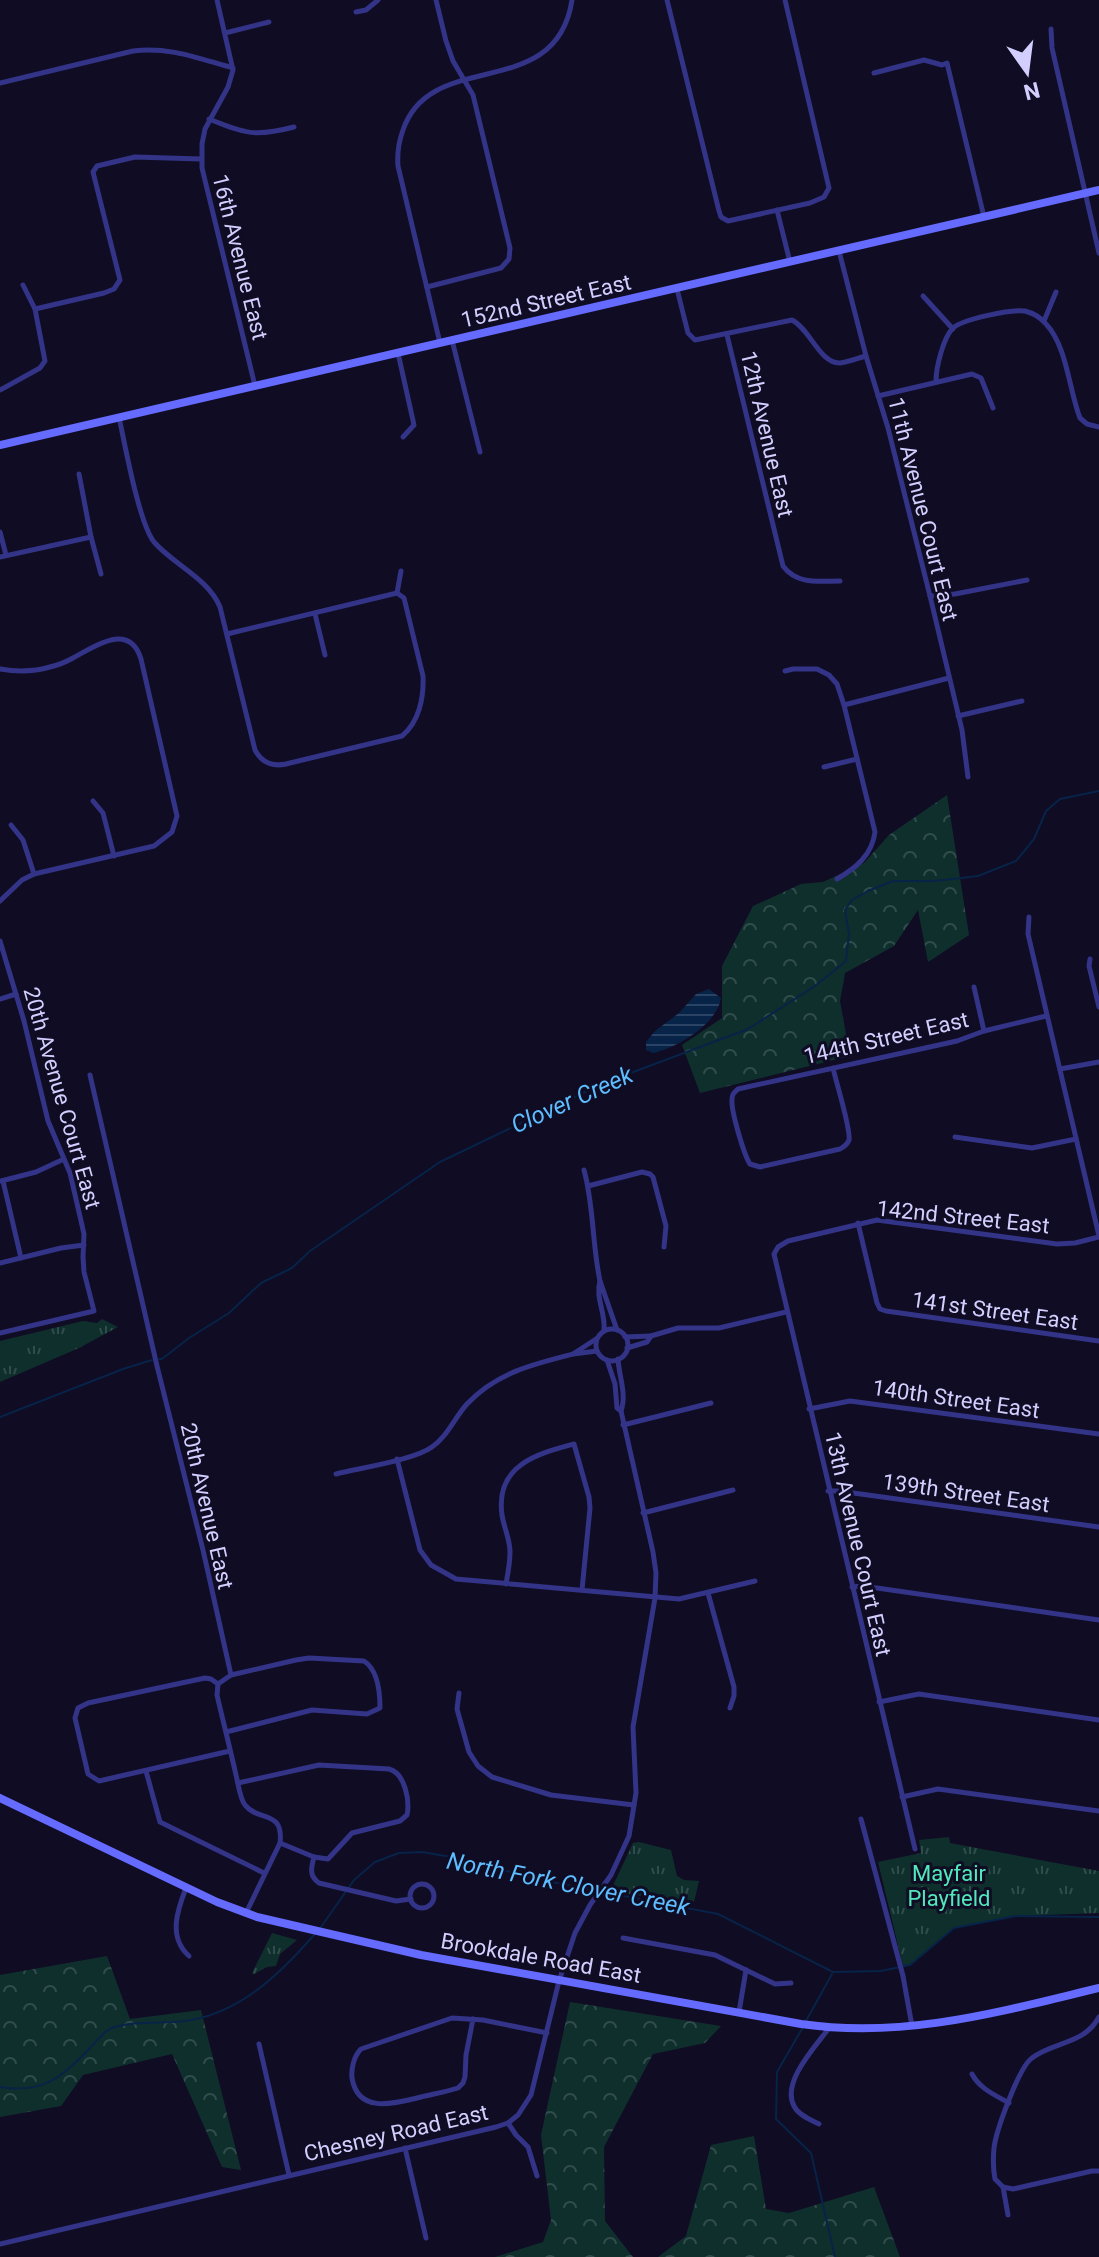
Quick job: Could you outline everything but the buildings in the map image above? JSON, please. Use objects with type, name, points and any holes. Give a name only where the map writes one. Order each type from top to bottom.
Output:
[{"type":"main road","name":"152nd Street East","points":[[0,445],[1099,190]]},
{"type":"main road","name":"Brookdale Road East","points":[[0,1798],[245,1914],[410,1953],[829,2028],[913,2027],[977,2017],[1099,1988]]},
{"type":"street","points":[[0,83],[147,49],[168,50],[233,68],[217,0]]},
{"type":"street","points":[[356,12],[366,10],[378,0]]},
{"type":"street","points":[[427,287],[501,268],[510,255],[509,239],[473,95],[453,61],[436,0]]},
{"type":"street","points":[[440,343],[398,166],[400,138],[409,116],[422,100],[441,87],[524,64],[541,54],[564,27],[572,0]]},
{"type":"street","points":[[667,0],[723,220],[737,220],[817,201],[827,193],[828,182],[785,0]]},
{"type":"street","points":[[225,33],[269,22]]},
{"type":"street","points":[[1051,29],[1052,48],[1099,253]]},
{"type":"street","points":[[874,73],[924,60],[942,65],[947,63],[984,218]]},
{"type":"street","name":"16th Avenue East","points":[[233,68],[228,87],[209,119],[201,159],[204,182],[255,386]]},
{"type":"street","points":[[209,119],[241,132],[258,135],[294,127]]},
{"type":"street","points":[[35,309],[109,291],[120,280],[93,172],[100,164],[135,157],[201,159]]},
{"type":"street","points":[[777,210],[790,262]]},
{"type":"street","name":"11th Avenue Court East","points":[[839,251],[930,596],[958,716],[968,777]]},
{"type":"street","points":[[0,390],[40,368],[45,361],[35,309],[23,285]]},
{"type":"street","name":"12th Avenue East","points":[[677,289],[690,336],[703,340],[727,335],[783,566],[802,580],[840,581]]},
{"type":"street","points":[[1044,321],[1056,292]]},
{"type":"street","points":[[923,296],[953,329]]},
{"type":"street","points":[[936,381],[944,346],[953,329],[968,321],[1022,311],[1034,314],[1044,321],[1057,339],[1080,418],[1091,426],[1099,427]]},
{"type":"street","points":[[727,335],[792,320],[832,362],[866,356]]},
{"type":"street","points":[[452,340],[480,452]]},
{"type":"street","points":[[398,353],[414,425],[403,437]]},
{"type":"street","points":[[878,396],[972,374],[984,383],[993,408]]},
{"type":"street","points":[[119,417],[151,538],[217,599],[255,750],[260,759],[269,764],[286,764],[402,736],[416,720],[423,682],[404,598],[397,593],[227,634]]},
{"type":"street","points":[[79,474],[101,574]]},
{"type":"street","points":[[0,532],[3,556],[91,537]]},
{"type":"street","points":[[397,593],[401,571]]},
{"type":"street","points":[[930,596],[1027,580]]},
{"type":"street","points":[[315,614],[325,655]]},
{"type":"street","points":[[0,669],[31,672],[66,662],[100,642],[112,639],[131,644],[141,659],[176,821],[172,832],[150,848],[34,874],[17,884],[0,901]]},
{"type":"street","points":[[785,671],[810,668],[825,672],[837,684],[844,705],[875,832],[874,842],[857,866],[837,879]]},
{"type":"street","points":[[844,705],[949,678]]},
{"type":"street","points":[[958,716],[1022,701]]},
{"type":"street","points":[[824,767],[857,759]]},
{"type":"street","points":[[93,801],[103,813],[114,856]]},
{"type":"street","points":[[11,825],[23,840],[34,874]]},
{"type":"street","points":[[1029,917],[1028,934],[1099,1236]]},
{"type":"street","name":"20th Avenue Court East","points":[[0,941],[48,1121],[70,1173],[84,1234],[84,1272],[94,1311],[0,1333]]},
{"type":"street","points":[[1090,959],[1099,1007]]},
{"type":"street","points":[[974,987],[984,1031]]},
{"type":"street","points":[[0,999],[16,994]]},
{"type":"street","name":"144th Street East","points":[[833,1068],[847,1127],[847,1144],[826,1152],[753,1166],[744,1150],[732,1102],[733,1093],[742,1088],[833,1068],[953,1042],[1046,1016]]},
{"type":"street","points":[[1060,1069],[1099,1062]]},
{"type":"street","name":"20th Avenue East","points":[[90,1075],[231,1675]]},
{"type":"street","points":[[955,1137],[1032,1148],[1076,1139]]},
{"type":"street","points":[[21,1258],[2,1181],[36,1172],[64,1159]]},
{"type":"street","points":[[584,1170],[600,1281],[617,1330],[625,1337],[627,1348],[618,1359],[607,1360]]},
{"type":"street","points":[[588,1186],[642,1172],[650,1174],[666,1226],[664,1247]]},
{"type":"street","name":"142nd Street East","points":[[778,1247],[788,1241],[873,1220],[1057,1244],[1099,1236]]},
{"type":"street","name":"141st Street East","points":[[858,1223],[880,1309],[1099,1341]]},
{"type":"street","points":[[0,1263],[84,1245]]},
{"type":"street","name":"13th Avenue Court East","points":[[778,1247],[774,1259],[786,1312],[915,1849]]},
{"type":"street","points":[[573,1354],[604,1331],[605,1317],[598,1292],[600,1281]]},
{"type":"street","points":[[625,1337],[651,1336],[678,1328],[719,1328],[786,1312]]},
{"type":"street","points":[[604,1331],[617,1330]]},
{"type":"street","points":[[627,1348],[647,1342],[651,1336]]},
{"type":"street","points":[[597,1339],[597,1351],[607,1360],[615,1384],[617,1408],[621,1411],[624,1393],[618,1359]]},
{"type":"street","points":[[336,1474],[423,1453],[443,1436],[468,1403],[494,1381],[516,1370],[573,1354],[597,1351]]},
{"type":"street","name":"140th Street East","points":[[809,1409],[850,1401],[1099,1434]]},
{"type":"street","points":[[623,1425],[711,1403]]},
{"type":"street","name":"Chesney Road East","points":[[0,2244],[508,2123],[518,2115],[531,2095],[559,1981],[575,1933],[623,1852],[632,1824],[636,1784],[633,1727],[655,1598],[655,1561],[621,1411]]},
{"type":"street","points":[[506,1584],[510,1551],[501,1508],[507,1484],[517,1468],[530,1457],[574,1444],[590,1508],[582,1590]]},
{"type":"street","points":[[397,1459],[416,1539],[425,1558],[439,1571],[456,1579],[679,1599],[755,1581]]},
{"type":"street","points":[[643,1513],[733,1490]]},
{"type":"street","name":"139th Street East","points":[[828,1491],[1099,1527]]},
{"type":"street","points":[[852,1587],[863,1586],[1099,1620]]},
{"type":"street","points":[[708,1593],[734,1687],[730,1708]]},
{"type":"street","points":[[226,1732],[312,1710],[367,1714],[380,1708],[374,1671],[364,1661],[309,1658],[231,1675],[222,1678],[218,1684],[217,1695],[238,1783],[245,1806],[273,1821],[281,1833],[280,1843],[245,1914]]},
{"type":"street","points":[[218,1684],[214,1679],[205,1678],[88,1703],[78,1708],[75,1718],[88,1774],[102,1781],[230,1751]]},
{"type":"street","points":[[459,1693],[457,1709],[469,1752],[478,1766],[492,1777],[551,1795],[634,1805]]},
{"type":"street","points":[[879,1702],[919,1694],[1099,1720]]},
{"type":"street","points":[[238,1783],[319,1765],[379,1768],[400,1775],[407,1801],[407,1815],[400,1821],[352,1833],[328,1859],[314,1857],[280,1843]]},
{"type":"street","points":[[146,1771],[160,1822],[264,1873]]},
{"type":"street","points":[[902,1797],[938,1789],[1099,1811]]},
{"type":"street","points":[[861,1819],[903,1976],[913,2027]]},
{"type":"street","points":[[314,1857],[311,1873],[319,1883],[396,1901],[411,1899]]},
{"type":"street","points":[[419,1884],[427,1885],[433,1893],[430,1904],[422,1907],[415,1905],[411,1899],[413,1888],[419,1884]]},
{"type":"street","points":[[186,1888],[178,1908],[176,1929],[180,1945],[189,1956]]},
{"type":"street","points":[[623,1938],[715,1955],[775,1984],[791,1983]]},
{"type":"street","points":[[739,2012],[746,1970]]},
{"type":"street","points":[[1099,2017],[1085,2034],[1029,2060],[996,2134],[994,2147],[995,2179],[1003,2187],[1013,2189],[1099,2171]]},
{"type":"street","points":[[473,2019],[465,2077],[462,2085],[453,2090],[384,2104],[366,2100],[354,2085],[352,2068],[361,2049],[445,2019],[473,2019],[547,2033]]},
{"type":"street","points":[[819,2124],[796,2110],[792,2087],[802,2066],[829,2028]]},
{"type":"street","points":[[259,2044],[289,2175]]},
{"type":"street","points":[[972,2074],[977,2083],[1009,2103]]},
{"type":"street","points":[[508,2123],[528,2147],[537,2176]]},
{"type":"street","points":[[405,2148],[426,2238]]},
{"type":"street","points":[[1003,2187],[1008,2215]]},
{"type":"green space","points":[[947,795],[969,935],[928,962],[918,910],[894,946],[845,973],[840,1001],[850,1056],[700,1093],[682,1045],[722,1018],[722,966],[753,906],[801,884],[823,882],[864,863],[889,835]]},
{"type":"green space","points":[[102,1319],[118,1327],[79,1348],[0,1382],[0,1341],[83,1321],[97,1323]]},
{"type":"green space","name":"Mayfair Playfield","points":[[949,1837],[950,1843],[1099,1871],[1099,1913],[1016,1916],[954,1928],[910,1965],[903,1966],[878,1862],[921,1853],[919,1840]]},
{"type":"green space","points":[[633,1843],[671,1850],[677,1876],[699,1881],[694,1902],[610,1892]]},
{"type":"green space","points":[[272,1933],[297,1940],[280,1954],[276,1966],[254,1974],[252,1973]]},
{"type":"green space","points":[[107,1956],[130,2019],[201,2010],[241,2170],[222,2167],[172,2054],[83,2075],[61,2106],[0,2117],[0,1975]]},
{"type":"green space","points":[[570,2002],[721,2026],[705,2043],[653,2054],[604,2147],[605,2221],[633,2257],[495,2257],[543,2242],[551,2220],[541,2135]]},
{"type":"green space","points":[[754,2136],[766,2209],[789,2213],[874,2187],[900,2257],[658,2257],[686,2236],[711,2145]]},
{"type":"water","points":[[709,989],[721,998],[718,1008],[704,1026],[673,1046],[653,1053],[646,1050],[646,1042],[655,1031],[679,1013],[696,994]]},
{"type":"waterway","name":"Clover Creek","points":[[159,1359],[229,1313],[261,1283],[292,1268],[310,1251],[440,1162],[604,1083],[748,1029],[815,986],[846,961],[849,934],[845,910],[852,900],[893,881],[935,881],[978,876],[1016,861],[1034,839],[1046,811],[1060,799],[1099,791]]},
{"type":"waterway","name":"Clover Creek","points":[[0,1417],[152,1360]]},
{"type":"waterway","name":"North Fork Clover Creek","points":[[321,1927],[354,1880],[375,1862],[399,1853],[422,1852],[469,1860],[531,1878],[718,1914],[833,1972],[881,1971],[910,1965],[954,1928],[1016,1916],[1099,1917]]},
{"type":"waterway","name":"North Fork Clover Creek","points":[[0,2087],[27,2088],[50,2081],[70,2068],[102,2034],[112,2028],[185,2021],[223,2010],[272,1978],[314,1935]]},
{"type":"waterway","points":[[806,2021],[832,1974]]},
{"type":"waterway","points":[[803,2027],[777,2072],[776,2119],[811,2153],[835,2257]]}]
